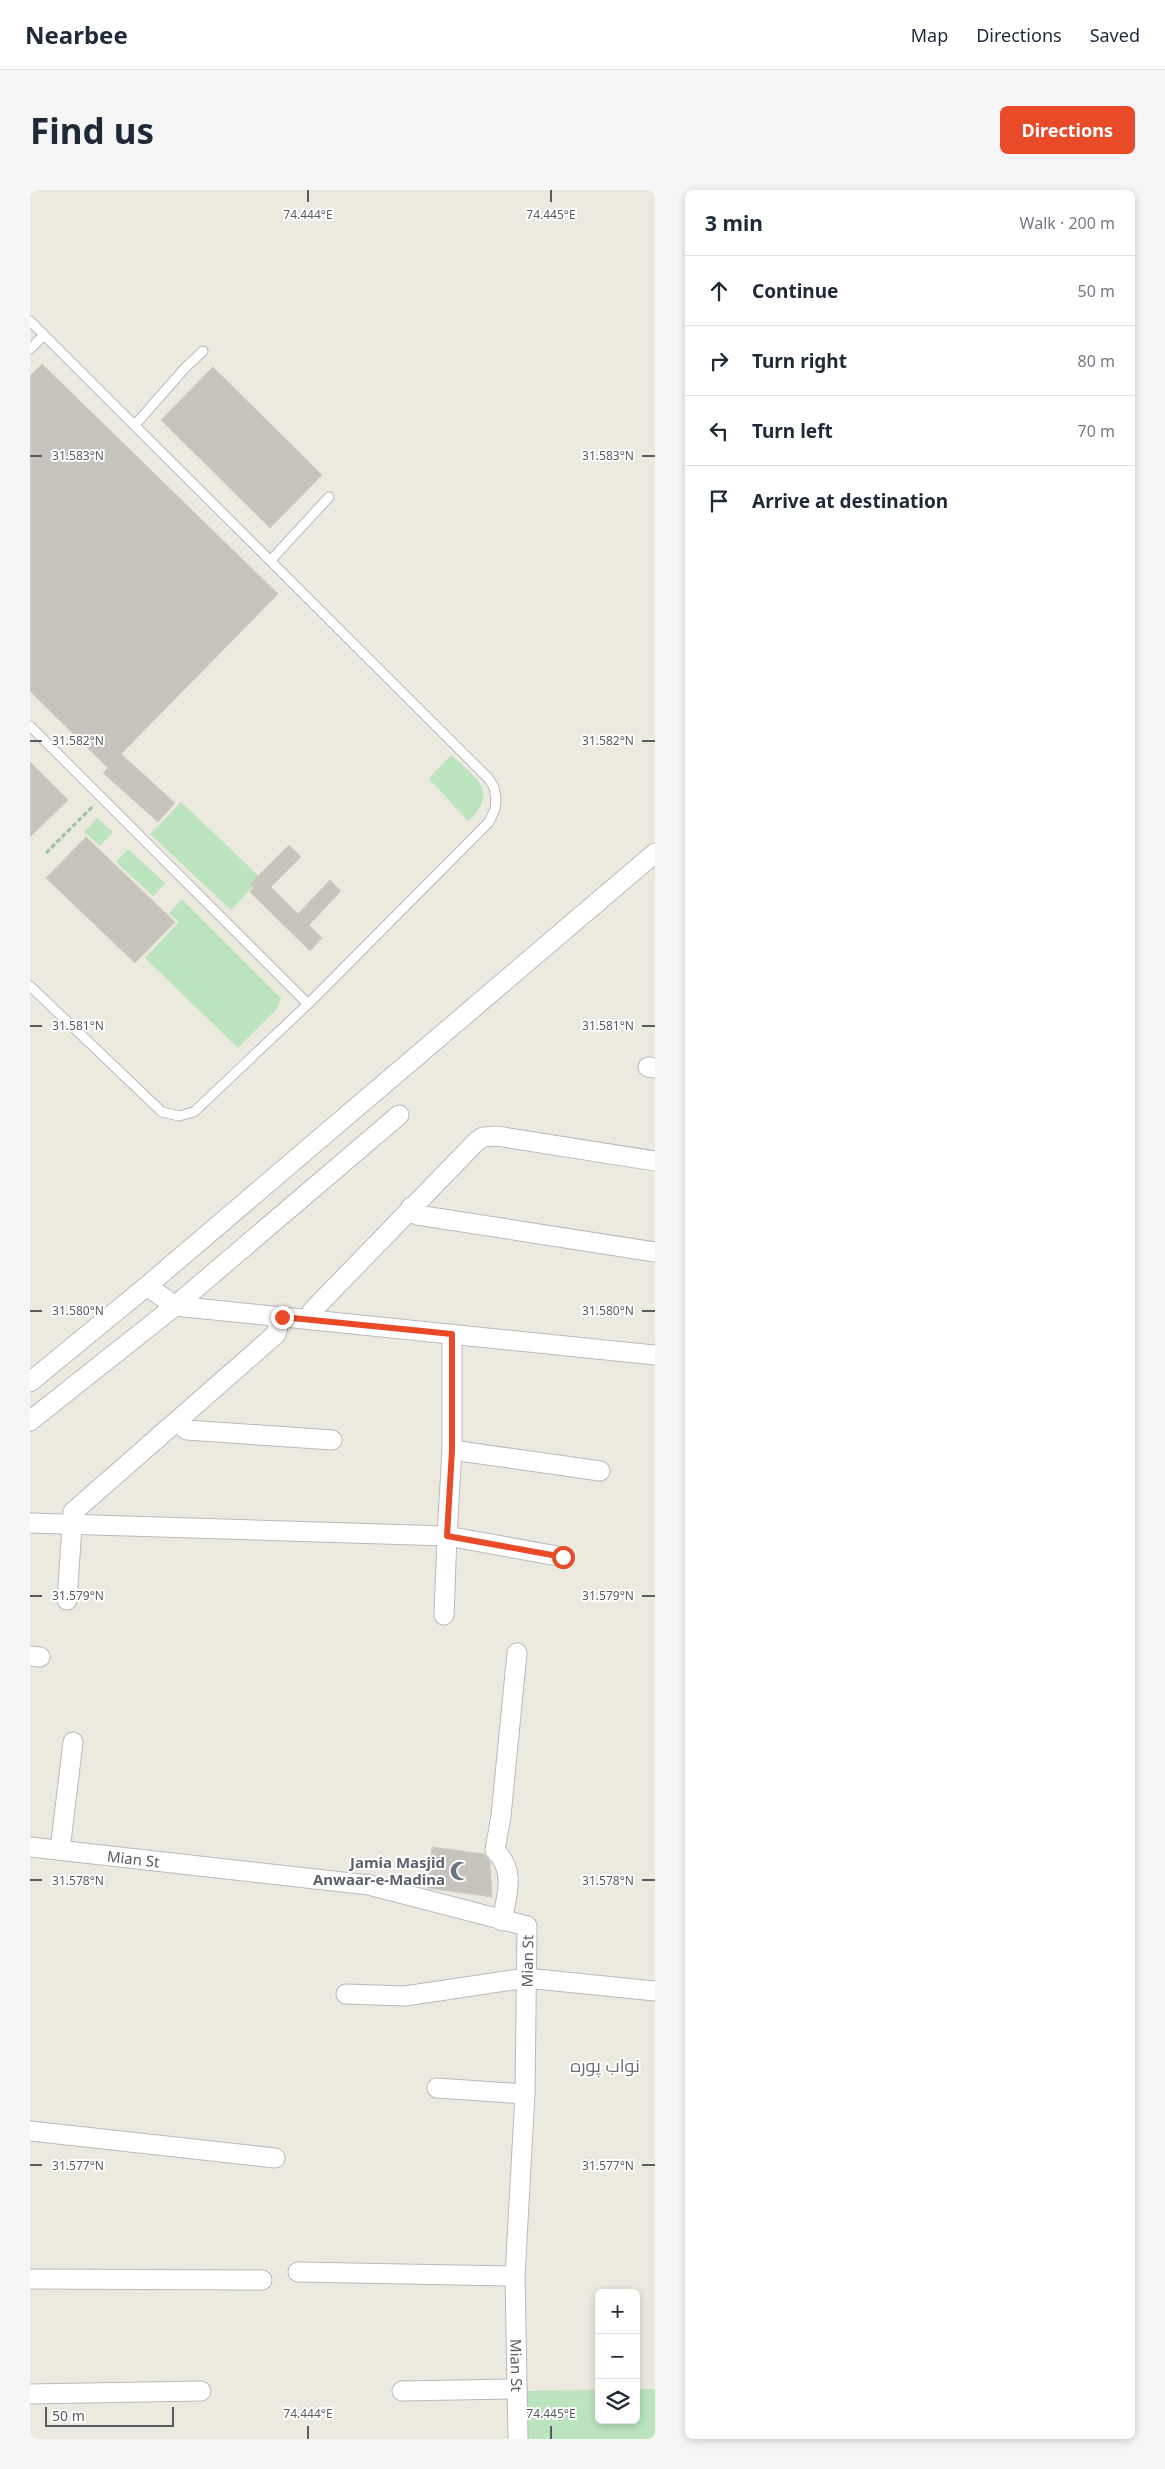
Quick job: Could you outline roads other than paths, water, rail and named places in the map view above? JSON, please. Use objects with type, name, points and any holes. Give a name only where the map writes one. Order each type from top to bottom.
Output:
[{"type":"street","points":[[30,1382],[147,1286],[655,853]]},
{"type":"street","points":[[30,1421],[175,1306],[399,1115]]},
{"type":"street","points":[[310,1320],[312,1311],[476,1142],[490,1136],[655,1161]]},
{"type":"street","points":[[411,1207],[417,1215],[655,1252]]},
{"type":"street","points":[[147,1286],[175,1306],[655,1355]]},
{"type":"street","points":[[67,1600],[74,1512],[276,1334],[282,1317]]},
{"type":"street","points":[[444,1615],[452,1450],[452,1334]]},
{"type":"street","points":[[177,1422],[187,1430],[332,1440]]},
{"type":"street","points":[[452,1450],[600,1471]]},
{"type":"street","points":[[30,1523],[447,1536],[563,1557]]},
{"type":"street","points":[[502,1921],[510,1872],[503,1858],[495,1850],[501,1816],[517,1653]]},
{"type":"street","points":[[60,1850],[73,1742]]},
{"type":"street","name":"Mian St","points":[[30,1847],[368,1885],[527,1926],[525,2094],[515,2276],[515,2389],[518,2439]]},
{"type":"street","points":[[346,1994],[405,1996],[526,1978],[655,1991]]},
{"type":"street","points":[[437,2088],[525,2094]]},
{"type":"street","points":[[30,2131],[275,2158]]},
{"type":"street","points":[[298,2272],[515,2276]]},
{"type":"street","points":[[30,2278],[262,2280]]},
{"type":"street","points":[[402,2391],[515,2389]]},
{"type":"street","points":[[30,2394],[201,2391]]},
{"type":"lane","points":[[30,321],[488,778],[494,787],[496,799],[495,809],[489,822],[308,1004],[194,1112],[179,1116],[162,1112],[30,986]]},
{"type":"lane","points":[[30,349],[44,335]]},
{"type":"lane","points":[[135,425],[185,368],[203,351]]},
{"type":"lane","points":[[271,560],[329,497]]},
{"type":"lane","points":[[30,726],[308,1004]]},
{"type":"place","name":"Jamia Masjid Anwaar-e-Madina","points":[[460,1871]]},
{"type":"district","name":"نواب پورہ","points":[[605,2065]]}]
